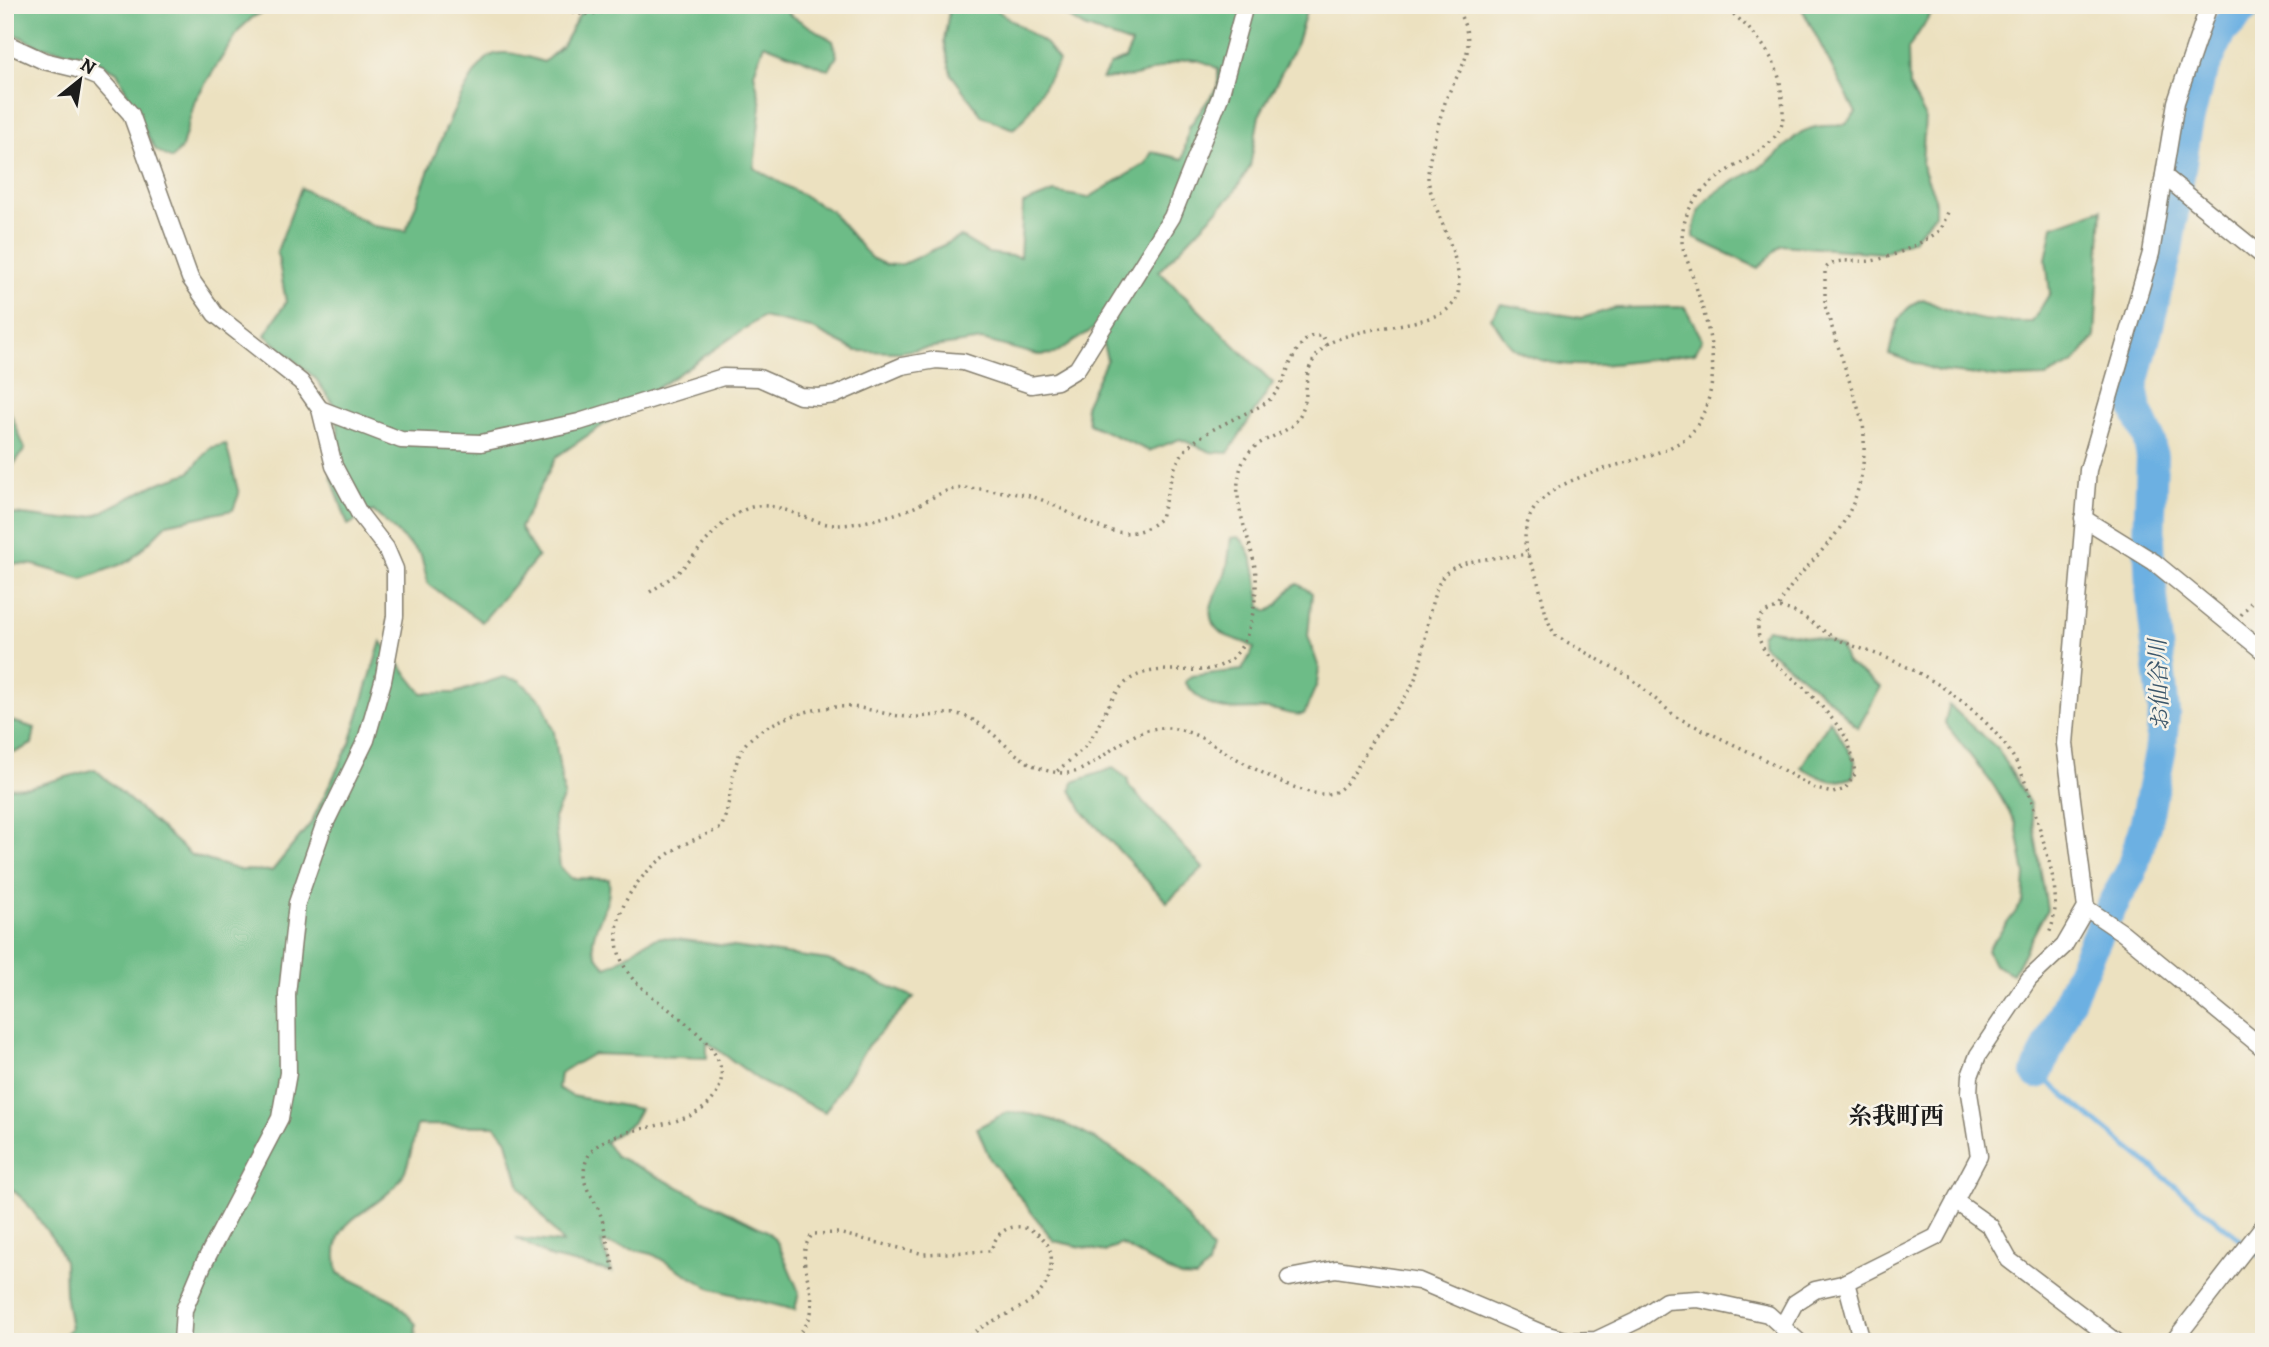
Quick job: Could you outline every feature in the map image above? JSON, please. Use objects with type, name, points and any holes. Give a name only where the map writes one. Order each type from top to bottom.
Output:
[{"type":"street","points":[[320,409],[401,440],[481,443],[579,422],[723,377],[759,378],[800,396],[818,397],[835,395],[902,366],[936,360],[963,362],[1031,385],[1056,381],[1077,369],[1172,217],[1220,97],[1245,5]]},
{"type":"street","points":[[1782,1327],[1795,1303],[1815,1290],[1846,1283],[1936,1237],[1979,1156],[1969,1093],[1970,1076],[1978,1055],[2029,979],[2064,946],[2086,908],[2065,744],[2088,470],[2151,253],[2176,102],[2209,5]]},
{"type":"street","points":[[5,43],[44,61],[77,69],[99,78],[131,114],[190,278],[215,314],[300,382],[320,409],[334,466],[359,513],[386,548],[395,569],[395,616],[383,681],[366,740],[323,828],[297,903],[287,994],[288,1073],[279,1118],[203,1265],[184,1310],[182,1342]]},
{"type":"street","points":[[2164,176],[2264,257]]},
{"type":"street","points":[[2083,518],[2154,562],[2264,652]]},
{"type":"street","points":[[2086,908],[2123,933],[2264,1049]]},
{"type":"street","points":[[1955,1202],[1990,1226],[2009,1259],[2117,1342]]},
{"type":"street","points":[[2173,1342],[2264,1226]]},
{"type":"street","points":[[1289,1278],[1336,1269],[1419,1281],[1544,1334],[1569,1341],[1596,1340],[1636,1321],[1666,1301],[1698,1299],[1768,1314],[1799,1342]]},
{"type":"street","points":[[1846,1283],[1862,1342]]},
{"type":"path","points":[[553,5],[565,13],[586,15],[606,13],[625,5]]},
{"type":"path","points":[[1723,5],[1769,53],[1781,83],[1783,116],[1780,129],[1764,145],[1718,175],[1697,197],[1686,221],[1681,240],[1713,349],[1713,381],[1708,401],[1697,425],[1682,442],[1576,477],[1546,497],[1526,529],[1525,543],[1546,607],[1547,623],[1556,636],[1630,677],[1676,717],[1760,757],[1816,789],[1833,793],[1844,789],[1855,774],[1848,743],[1842,730],[1826,716],[1811,695],[1769,658],[1762,648],[1759,618],[1769,609],[1779,606],[1801,615],[1839,640],[1926,676],[1986,724],[2011,753],[2032,804],[2055,895],[2056,915],[2042,945]]},
{"type":"path","points":[[1054,773],[1085,746],[1114,697],[1131,678],[1150,672],[1211,670],[1226,663],[1243,643],[1251,615],[1256,577],[1239,502],[1241,467],[1248,452],[1259,441],[1294,424],[1303,409],[1307,368],[1326,345],[1362,330],[1406,323],[1438,313],[1448,309],[1456,299],[1458,282],[1450,244],[1428,176],[1441,117],[1468,46],[1464,23],[1457,8]]},
{"type":"path","points":[[1779,606],[1787,590],[1844,524],[1858,495],[1861,480],[1865,440],[1863,423],[1825,306],[1825,269],[1833,262],[1875,260],[1905,248],[1941,230],[1948,212]]},
{"type":"path","points":[[650,592],[678,573],[708,536],[749,508],[764,507],[841,525],[911,508],[947,490],[961,488],[1022,494],[1052,504],[1097,527],[1122,533],[1143,531],[1161,518],[1178,456],[1203,436],[1265,404],[1276,393],[1298,348],[1307,338],[1323,336],[1326,345]]},
{"type":"path","points":[[614,1270],[599,1212],[586,1188],[584,1173],[588,1158],[613,1134],[664,1126],[699,1109],[720,1087],[722,1073],[715,1055],[701,1039],[665,1004],[634,980],[628,971],[618,946],[621,906],[649,869],[674,850],[721,828],[730,807],[741,751],[756,733],[772,722],[835,707],[914,718],[947,713],[964,716],[995,736],[1012,754],[1054,773],[1069,774],[1084,769],[1149,728],[1167,728],[1183,730],[1199,737],[1300,790],[1324,795],[1335,792],[1346,783],[1361,756],[1406,699],[1420,664],[1438,585],[1446,573],[1468,564],[1528,554]]},
{"type":"path","points":[[2232,626],[2264,586]]},
{"type":"path","points":[[792,1342],[810,1319],[812,1297],[803,1260],[806,1241],[813,1234],[838,1233],[924,1254],[990,1251],[1001,1233],[1017,1226],[1037,1231],[1048,1244],[1052,1255],[1051,1270],[1042,1291],[1028,1304],[965,1342]]},
{"type":"green space","points":[[5,5],[278,5],[253,17],[240,29],[195,100],[182,147],[172,159],[156,150],[117,72],[88,56],[38,46],[5,29]]},
{"type":"green space","points":[[575,5],[783,5],[789,14],[833,41],[837,56],[829,70],[764,44],[754,73],[761,105],[754,168],[831,211],[871,258],[886,265],[903,264],[961,237],[988,253],[1020,257],[1023,204],[1054,192],[1088,198],[1145,164],[1152,152],[1183,159],[1189,127],[1218,86],[1218,69],[1206,63],[1186,60],[1135,76],[1102,79],[1110,65],[1125,59],[1132,44],[1084,27],[1060,12],[1061,5],[1308,5],[1297,43],[1259,116],[1250,167],[1233,194],[1159,271],[1273,383],[1228,453],[1211,452],[1180,439],[1149,451],[1089,424],[1085,406],[1107,359],[1098,326],[1054,354],[1038,355],[982,340],[899,352],[856,351],[811,328],[762,317],[556,457],[520,528],[538,557],[482,622],[428,584],[421,555],[373,511],[348,525],[331,476],[339,442],[336,408],[316,379],[265,335],[286,302],[277,251],[301,188],[374,226],[406,231],[457,105],[483,62],[495,54],[507,53],[544,62],[562,46],[581,12]]},
{"type":"green space","points":[[950,5],[989,5],[1046,44],[1059,61],[1025,118],[1013,129],[982,116],[951,74],[944,41]]},
{"type":"green space","points":[[1800,5],[1937,5],[1908,49],[1909,86],[1925,116],[1922,165],[1935,198],[1935,214],[1913,240],[1881,253],[1781,245],[1758,268],[1694,238],[1701,208],[1710,197],[1761,167],[1801,133],[1816,127],[1844,125],[1856,113]]},
{"type":"green space","points":[[2102,209],[2095,337],[2074,363],[2046,377],[2008,378],[1938,371],[1889,354],[1902,314],[1923,299],[1976,318],[2002,322],[2032,322],[2050,293],[2046,259],[2053,226]]},
{"type":"green space","points":[[1501,304],[1582,318],[1615,308],[1685,307],[1702,339],[1695,353],[1602,365],[1555,363],[1533,358],[1511,345],[1491,318]]},
{"type":"green space","points":[[5,399],[25,449],[6,475],[5,475]]},
{"type":"green space","points":[[226,444],[239,494],[233,510],[167,524],[130,561],[83,579],[34,565],[5,563],[5,513],[64,520],[96,515],[156,484],[189,473],[210,448]]},
{"type":"green space","points":[[1239,537],[1252,560],[1261,607],[1268,611],[1273,609],[1293,586],[1298,584],[1312,593],[1308,636],[1319,668],[1317,684],[1304,714],[1267,709],[1221,708],[1203,701],[1185,682],[1191,676],[1242,670],[1254,648],[1224,635],[1214,625],[1211,617],[1212,602],[1227,567],[1231,538]]},
{"type":"green space","points":[[1767,629],[1814,638],[1841,647],[1846,662],[1881,687],[1858,728],[1830,700],[1761,644],[1761,635]]},
{"type":"green space","points":[[381,641],[422,693],[455,693],[503,677],[519,680],[543,702],[554,732],[564,796],[554,818],[560,867],[571,878],[609,879],[609,892],[593,946],[606,967],[646,942],[662,937],[828,960],[914,997],[868,1045],[825,1112],[763,1083],[707,1042],[707,1058],[593,1054],[560,1073],[558,1088],[572,1096],[640,1109],[632,1123],[605,1142],[616,1156],[767,1231],[778,1243],[799,1292],[795,1310],[712,1289],[652,1254],[601,1242],[612,1272],[552,1258],[516,1238],[563,1243],[520,1187],[506,1138],[495,1126],[417,1125],[401,1179],[385,1196],[344,1229],[338,1240],[336,1254],[338,1273],[395,1301],[416,1324],[415,1342],[56,1342],[71,1328],[65,1294],[64,1261],[57,1245],[26,1202],[5,1183],[5,788],[30,787],[95,769],[191,855],[239,870],[272,871],[311,823],[350,743]]},
{"type":"green space","points":[[1949,705],[1998,749],[2030,804],[2047,909],[2013,974],[1994,965],[1987,950],[2023,902],[2025,875],[2016,824],[1994,786],[1945,723]]},
{"type":"green space","points":[[5,719],[35,728],[32,744],[16,752],[5,751]]},
{"type":"green space","points":[[1830,720],[1855,761],[1853,777],[1846,780],[1826,779],[1801,767]]},
{"type":"green space","points":[[1113,768],[1127,778],[1129,786],[1203,868],[1167,902],[1084,813],[1071,790],[1073,782]]},
{"type":"green space","points":[[1007,1112],[1025,1113],[1062,1123],[1114,1150],[1144,1172],[1171,1199],[1212,1250],[1208,1266],[1196,1278],[1180,1277],[1120,1244],[1105,1252],[1054,1241],[990,1159],[977,1128]]},
{"type":"waterway","name":"お仙谷川","points":[[2037,1073],[2105,918],[2131,872],[2146,822],[2160,753],[2164,714],[2149,540],[2152,457],[2132,388],[2167,250],[2186,130],[2198,81],[2221,32],[2247,5]]},
{"type":"waterway","name":"お仙谷川","points":[[2037,1073],[2264,1259]]},
{"type":"district","name":"糸我町西","points":[[1896,1116]]}]
